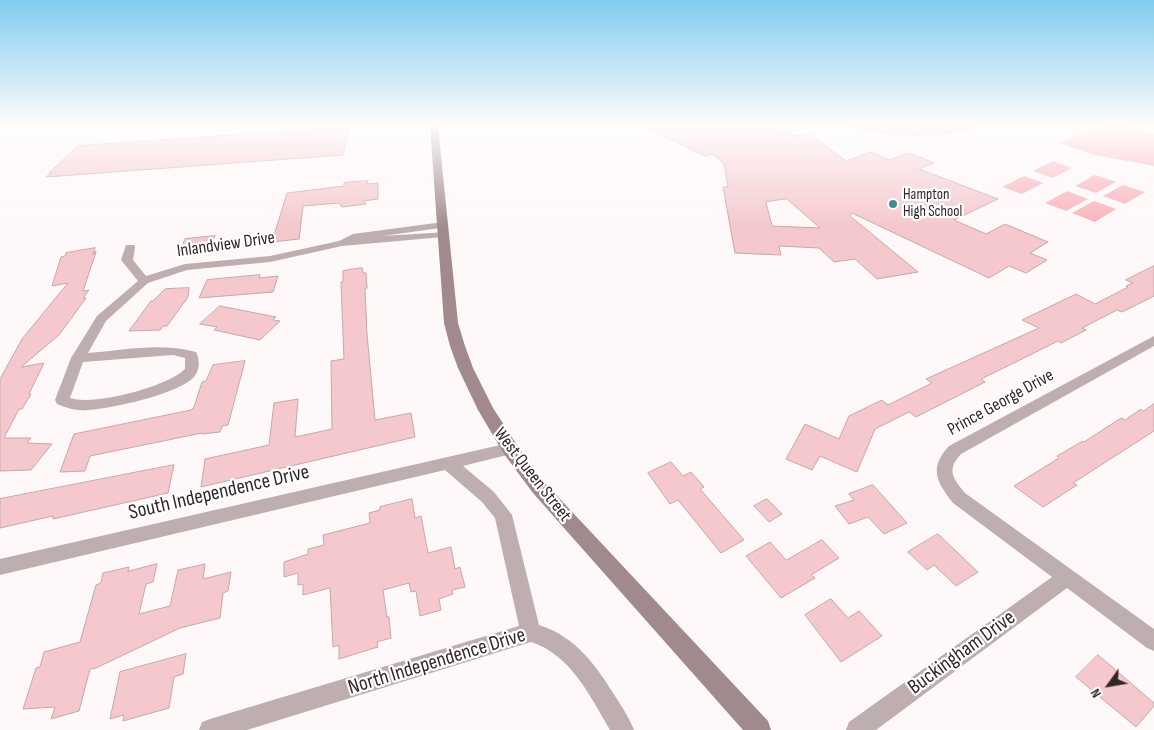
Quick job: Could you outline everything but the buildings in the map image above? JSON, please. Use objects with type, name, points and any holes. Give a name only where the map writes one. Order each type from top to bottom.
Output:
[{"type":"main road","name":"West Queen Street","points":[[437,160],[451,322],[456,343],[475,392],[509,450],[564,517],[759,730]]},
{"type":"street","name":"Inlandview Drive","points":[[78,358],[173,351],[191,355],[192,366],[190,373],[177,383],[161,389],[104,402],[78,405],[62,400],[78,358],[101,319],[144,281],[185,267],[270,259],[342,243],[353,237],[443,229]]},
{"type":"street","points":[[130,247],[127,260],[144,281]]},
{"type":"street","name":"Prince George Drive","points":[[1068,576],[959,498],[947,482],[943,466],[956,450],[1154,340]]},
{"type":"street","name":"South Independence Drive","points":[[0,567],[509,450]]},
{"type":"street","points":[[448,463],[488,496],[503,515],[531,632]]},
{"type":"street","points":[[1068,576],[1154,642]]},
{"type":"street","name":"Buckingham Drive","points":[[857,730],[1068,576]]},
{"type":"street","name":"North Independence Drive","points":[[210,730],[531,632],[545,634],[560,643],[578,660],[622,730]]},
{"type":"shaded area","points":[[1122,160],[1154,160],[1154,166]]},
{"type":"shaded area","points":[[1053,161],[1072,168],[1053,178],[1033,171]]},
{"type":"shaded area","points":[[1095,175],[1116,182],[1096,193],[1075,186]]},
{"type":"shaded area","points":[[1024,176],[1043,183],[1022,194],[1002,187]]},
{"type":"shaded area","points":[[1123,185],[1145,192],[1125,204],[1103,196]]},
{"type":"shaded area","points":[[1067,191],[1088,199],[1066,211],[1045,203]]},
{"type":"shaded area","points":[[1094,201],[1116,209],[1095,222],[1072,213]]},
{"type":"place","name":"Hampton High School","points":[[893,204]]}]
